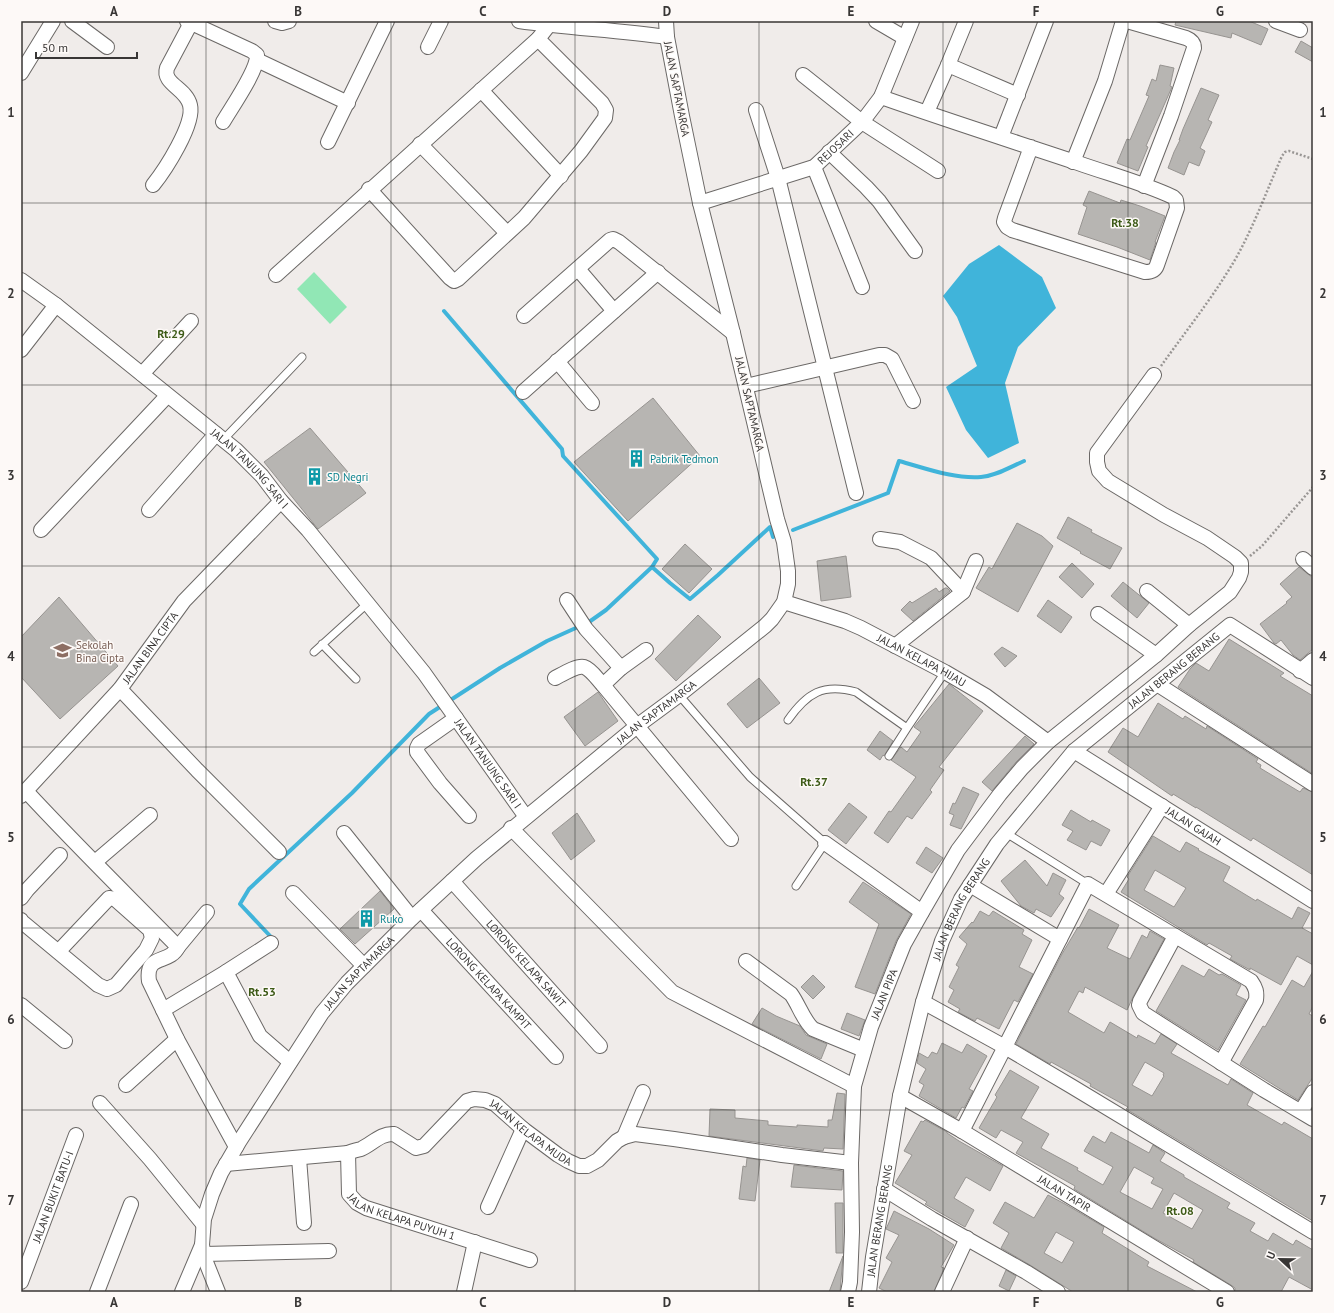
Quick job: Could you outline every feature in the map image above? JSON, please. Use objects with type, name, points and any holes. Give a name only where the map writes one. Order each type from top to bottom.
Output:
[{"type":"street","points":[[21,73],[53,21]]},
{"type":"street","points":[[72,21],[107,47]]},
{"type":"street","points":[[275,21],[282,23],[288,21]]},
{"type":"street","points":[[328,142],[387,21]]},
{"type":"street","points":[[428,47],[441,21]]},
{"type":"street","points":[[519,21],[667,37]]},
{"type":"street","name":"JALAN SAPTAMARGA","points":[[218,1292],[203,1250],[203,1224],[212,1194],[236,1147],[322,1012],[347,983],[416,914],[511,828],[637,726],[679,695],[765,626],[784,602],[788,584],[788,571],[784,542],[777,519],[746,386],[700,203],[667,37],[666,21]]},
{"type":"street","points":[[876,21],[905,38]]},
{"type":"street","name":"REJOSARI","points":[[700,203],[814,167],[862,122],[881,97],[912,21]]},
{"type":"street","points":[[927,112],[966,21]]},
{"type":"street","points":[[1001,138],[1046,21]]},
{"type":"street","points":[[1073,162],[1105,81],[1123,21]]},
{"type":"street","points":[[1127,21],[1186,38],[1191,40],[1194,45],[1172,116],[1144,186]]},
{"type":"street","points":[[1276,21],[1300,30]]},
{"type":"street","points":[[153,185],[166,169],[190,119],[191,111],[188,98],[166,77],[167,68],[190,22],[256,53],[257,60],[249,78],[223,122]]},
{"type":"street","points":[[276,274],[538,39],[549,25]]},
{"type":"street","points":[[369,190],[454,281],[458,279],[524,218],[561,176],[604,120],[606,114],[606,110],[602,103],[538,39]]},
{"type":"street","points":[[257,60],[348,103]]},
{"type":"street","points":[[948,65],[1018,95]]},
{"type":"street","points":[[803,75],[862,122],[938,171]]},
{"type":"street","points":[[481,90],[561,176]]},
{"type":"street","points":[[881,97],[927,112],[1001,138],[1030,147],[1144,186],[1173,197],[1178,205],[1156,267],[1151,272],[1148,272],[1012,230],[1007,227],[1004,222],[1005,218],[1030,147]]},
{"type":"street","points":[[756,110],[778,178],[856,493]]},
{"type":"street","points":[[420,144],[507,233]]},
{"type":"street","points":[[829,152],[866,187],[915,251]]},
{"type":"street","points":[[814,167],[862,287]]},
{"type":"street","points":[[524,316],[610,240],[613,239],[658,272],[733,333]]},
{"type":"street","points":[[578,269],[614,311]]},
{"type":"street","points":[[523,392],[658,272]]},
{"type":"street","name":"JALAN TANJUNG SARI I","points":[[21,280],[56,305],[249,462],[281,501],[308,530],[424,673],[526,817]]},
{"type":"street","points":[[21,350],[56,305]]},
{"type":"street","points":[[142,374],[191,321]]},
{"type":"street","points":[[746,386],[825,367],[885,355],[892,359],[913,401]]},
{"type":"street","points":[[557,361],[592,403]]},
{"type":"street","points":[[1154,375],[1097,453],[1099,471],[1108,481],[1123,491],[1207,538],[1235,556],[1241,563]]},
{"type":"street","points":[[41,530],[167,396]]},
{"type":"street","points":[[149,510],[219,437]]},
{"type":"street","name":"JALAN BINA CIPTA","points":[[23,794],[120,689],[184,602],[281,501]]},
{"type":"street","points":[[880,539],[900,542],[931,558],[963,592]]},
{"type":"street","points":[[894,646],[963,592],[976,561]]},
{"type":"street","name":"JALAN PIPA","points":[[848,1292],[850,1282],[852,1232],[850,1163],[854,1086],[876,1013],[904,944],[958,850],[1000,794],[1048,742],[1156,655],[1189,625],[1230,592],[1239,578],[1241,563]]},
{"type":"street","points":[[1147,591],[1189,625]]},
{"type":"street","points":[[567,600],[584,626],[621,668]]},
{"type":"street","name":"JALAN KELAPA HIJAU","points":[[784,602],[845,621],[945,672],[986,696],[1048,742]]},
{"type":"street","points":[[1098,614],[1156,655]]},
{"type":"street","name":"JALAN BERANG BERANG","points":[[869,1292],[873,1257],[900,1096],[923,1002],[942,941],[951,920],[961,899],[997,844],[1074,751],[1230,625],[1300,670]]},
{"type":"street","points":[[602,685],[621,668],[646,650]]},
{"type":"street","points":[[1313,660],[1300,670],[1313,678]]},
{"type":"street","points":[[555,678],[570,670],[584,667],[602,685],[731,839]]},
{"type":"street","points":[[1157,684],[1313,784]]},
{"type":"street","points":[[120,689],[197,770],[279,852]]},
{"type":"street","points":[[453,714],[420,744],[417,748],[417,752],[440,783],[469,816]]},
{"type":"street","name":"JALAN GAJAH","points":[[1074,751],[1313,901]]},
{"type":"street","points":[[23,794],[95,862],[178,947]]},
{"type":"street","points":[[1106,894],[1162,806]]},
{"type":"street","points":[[95,862],[150,815]]},
{"type":"street","points":[[511,828],[672,992],[854,1086]]},
{"type":"street","name":"LORONG KELAPA KAMPIT","points":[[344,833],[416,914],[556,1057]]},
{"type":"street","points":[[825,843],[922,912]]},
{"type":"street","points":[[23,891],[60,855]]},
{"type":"street","name":"LORONG KELAPA SAWIT","points":[[452,881],[600,1046]]},
{"type":"street","points":[[962,1131],[1088,884],[1251,981],[1257,993],[1256,1000],[1220,1063]]},
{"type":"street","points":[[970,886],[1060,940]]},
{"type":"street","points":[[293,893],[364,966]]},
{"type":"street","points":[[21,920],[58,952],[98,985],[107,989],[116,985],[146,950],[152,938],[150,930],[115,899],[109,898],[58,952]]},
{"type":"street","points":[[207,912],[176,951],[170,956],[155,961],[150,966],[148,972],[149,981],[177,1039],[236,1147]]},
{"type":"street","points":[[1175,936],[1139,1005],[1143,1013],[1220,1063],[1313,1119]]},
{"type":"street","points":[[163,1010],[271,943]]},
{"type":"street","points":[[746,961],[791,994],[809,1025],[813,1029],[864,1050]]},
{"type":"street","points":[[226,972],[260,1036],[290,1062]]},
{"type":"street","points":[[923,1002],[1005,1047],[1313,1232]]},
{"type":"street","points":[[21,1004],[65,1041]]},
{"type":"street","points":[[126,1085],[177,1039]]},
{"type":"street","points":[[624,1137],[643,1092]]},
{"type":"street","points":[[1301,1111],[1313,1092]]},
{"type":"street","name":"JALAN TAPIR","points":[[900,1096],[962,1131],[1227,1292]]},
{"type":"street","name":"JALAN KELAPA MUDA","points":[[348,1153],[361,1149],[375,1140],[391,1133],[416,1148],[420,1148],[424,1146],[467,1101],[474,1099],[485,1100],[495,1104],[523,1129],[558,1155],[579,1166],[587,1166],[598,1160],[617,1141],[624,1137]]},
{"type":"street","points":[[100,1103],[150,1159],[203,1224]]},
{"type":"street","points":[[488,1207],[523,1129]]},
{"type":"street","points":[[624,1137],[635,1134],[850,1163]]},
{"type":"street","name":"JALAN BUKIT BATU-I","points":[[21,1282],[76,1135]]},
{"type":"street","points":[[226,1164],[348,1153]]},
{"type":"street","name":"JALAN KELAPA PUYUH 1","points":[[348,1153],[349,1194],[357,1203],[366,1208],[530,1260]]},
{"type":"street","points":[[299,1158],[304,1223]]},
{"type":"street","points":[[884,1189],[932,1219],[1026,1272],[1052,1291]]},
{"type":"street","points":[[97,1292],[131,1204]]},
{"type":"street","points":[[942,1292],[967,1238]]},
{"type":"street","points":[[464,1292],[475,1242]]},
{"type":"street","points":[[182,1292],[203,1250],[329,1252]]},
{"type":"street","points":[[21,1290],[26,1292]]},
{"type":"lane","points":[[219,437],[302,357]]},
{"type":"lane","points":[[314,652],[368,603]]},
{"type":"lane","points":[[322,644],[356,679]]},
{"type":"lane","points":[[889,756],[945,672]]},
{"type":"lane","points":[[788,720],[796,709],[814,693],[824,690],[846,689],[856,692],[907,728]]},
{"type":"lane","points":[[679,695],[747,773],[825,843],[796,886]]},
{"type":"lane","points":[[1006,834],[1088,884]]},
{"type":"path","points":[[1154,375],[1213,293],[1236,258],[1251,229],[1282,156],[1285,152],[1289,152],[1313,159]]},
{"type":"path","points":[[1241,563],[1262,546],[1313,487]]},
{"type":"green space","points":[[314,272],[347,307],[330,324],[297,289]]},
{"type":"water","points":[[999,245],[1042,277],[1056,308],[1018,347],[1005,383],[1019,443],[988,458],[966,430],[946,387],[977,366],[957,317],[943,296],[969,264]]},
{"type":"building","points":[[1176,21],[1249,21],[1268,29],[1261,45],[1232,33],[1231,38],[1175,25]]},
{"type":"building","points":[[1301,41],[1313,48],[1313,62],[1295,52]]},
{"type":"building","points":[[1160,65],[1174,68],[1170,86],[1172,87],[1146,146],[1148,147],[1138,171],[1117,163],[1127,139],[1130,140],[1149,96],[1146,95],[1152,79],[1156,81]]},
{"type":"building","points":[[1201,88],[1219,95],[1208,120],[1212,122],[1200,148],[1205,151],[1199,166],[1189,162],[1184,175],[1168,168]]},
{"type":"building","points":[[1089,191],[1120,203],[1121,200],[1165,216],[1150,260],[1078,234],[1087,207],[1083,205]]},
{"type":"building","name":"Pabrik Tedmon","points":[[653,398],[700,456],[628,521],[574,462]]},
{"type":"building","name":"SD Negri","points":[[310,428],[366,493],[318,529],[264,462]]},
{"type":"building","points":[[1068,517],[1092,530],[1091,532],[1122,548],[1110,569],[1080,553],[1081,552],[1057,538]]},
{"type":"building","points":[[1017,523],[1042,536],[1053,546],[1018,612],[976,588],[989,567],[992,569]]},
{"type":"building","points":[[685,544],[712,569],[689,593],[662,569]]},
{"type":"building","points":[[846,556],[851,597],[821,601],[817,561]]},
{"type":"building","points":[[1072,563],[1094,584],[1082,598],[1059,577]]},
{"type":"building","points":[[1299,567],[1313,578],[1313,649],[1300,660],[1293,655],[1281,640],[1276,644],[1274,643],[1260,624],[1287,603],[1286,602],[1292,597],[1280,584]]},
{"type":"building","points":[[1123,582],[1149,603],[1137,618],[1111,596]]},
{"type":"building","points":[[936,588],[939,592],[945,588],[950,591],[913,621],[901,610],[910,601],[912,603]]},
{"type":"building","name":"Sekolah Bina Cipta","points":[[59,597],[118,666],[60,719],[21,677],[21,637]]},
{"type":"building","points":[[1048,600],[1072,617],[1061,633],[1037,616]]},
{"type":"building","points":[[698,615],[721,637],[676,681],[655,659]]},
{"type":"building","points":[[1229,639],[1284,673],[1280,676],[1313,696],[1313,774],[1178,687],[1196,663],[1209,671]]},
{"type":"building","points":[[1002,647],[1017,656],[1005,667],[994,654]]},
{"type":"building","points":[[759,678],[780,703],[747,728],[727,704]]},
{"type":"building","points":[[949,684],[983,711],[939,767],[944,770],[930,790],[932,792],[912,819],[907,816],[888,843],[874,833],[916,777],[891,760],[901,747],[907,752],[921,732],[914,727]]},
{"type":"building","points":[[598,692],[618,721],[585,746],[564,717]]},
{"type":"building","points":[[1158,703],[1183,719],[1185,716],[1206,729],[1207,726],[1258,759],[1256,762],[1261,765],[1260,768],[1300,792],[1303,788],[1313,792],[1313,875],[1253,838],[1251,841],[1196,807],[1173,794],[1172,796],[1108,752],[1123,728],[1138,737]]},
{"type":"building","points":[[880,731],[893,741],[880,760],[867,750]]},
{"type":"building","points":[[1025,736],[1034,744],[1016,762],[992,791],[982,782]]},
{"type":"building","points":[[963,787],[979,794],[961,829],[950,825],[954,815],[949,813],[953,803],[955,804]]},
{"type":"building","points":[[849,803],[867,817],[846,844],[828,830]]},
{"type":"building","points":[[1071,810],[1091,822],[1092,820],[1110,830],[1101,846],[1091,841],[1086,850],[1067,840],[1073,831],[1062,825]]},
{"type":"building","points":[[577,813],[595,841],[571,860],[552,833]]},
{"type":"building","points":[[1153,836],[1180,852],[1186,842],[1230,867],[1223,881],[1256,901],[1257,899],[1292,919],[1298,907],[1310,913],[1302,928],[1313,934],[1313,965],[1297,956],[1281,985],[1230,959],[1232,956],[1209,943],[1207,945],[1121,892],[1129,879],[1127,877]],"holes":[[[1155,870],[1186,888],[1174,907],[1144,890]]]},
{"type":"building","points":[[926,847],[943,858],[932,873],[916,863]]},
{"type":"building","points":[[1025,860],[1047,886],[1053,873],[1066,880],[1059,894],[1064,898],[1051,917],[1036,909],[1034,913],[1021,906],[1001,881]]},
{"type":"building","points":[[863,882],[911,914],[896,941],[875,994],[855,987],[879,924],[849,902]]},
{"type":"building","name":"Ruko","points":[[380,891],[394,909],[355,944],[340,929]]},
{"type":"building","points":[[1089,909],[1119,925],[1107,948],[1130,959],[1142,935],[1147,938],[1150,931],[1164,939],[1127,1010],[1085,987],[1083,993],[1079,991],[1068,1012],[1104,1033],[1110,1022],[1137,1038],[1138,1035],[1155,1044],[1161,1034],[1177,1044],[1171,1053],[1228,1085],[1231,1079],[1253,1093],[1247,1105],[1282,1125],[1284,1122],[1313,1139],[1313,1221],[1126,1109],[1128,1107],[1090,1086],[1091,1084],[1051,1062],[1050,1064],[1016,1044],[1062,954],[1078,927],[1079,928]],"holes":[[[1145,1062],[1164,1073],[1164,1076],[1152,1096],[1132,1085]]]},
{"type":"building","points":[[980,911],[989,916],[993,911],[1024,930],[1022,934],[1032,940],[1019,967],[1033,974],[1018,1002],[1014,1000],[999,1029],[977,1018],[975,1021],[958,1012],[960,1009],[948,1002],[954,990],[949,987],[959,967],[956,965],[967,944],[959,937],[972,922],[973,923]]},
{"type":"building","points":[[1182,965],[1204,977],[1209,969],[1219,975],[1222,974],[1241,985],[1236,995],[1246,1000],[1218,1050],[1156,1011]]},
{"type":"building","points":[[1313,971],[1313,1006],[1309,1014],[1313,1016],[1313,1077],[1298,1100],[1240,1064],[1263,1026],[1265,1027],[1292,980],[1304,987]]},
{"type":"building","points":[[813,975],[825,987],[813,999],[801,987]]},
{"type":"building","points":[[762,1008],[776,1016],[800,1026],[806,1035],[827,1044],[821,1059],[752,1024]]},
{"type":"building","points":[[847,1013],[865,1020],[859,1036],[841,1029]]},
{"type":"building","points":[[942,1043],[962,1053],[967,1044],[987,1056],[969,1089],[973,1091],[964,1108],[962,1107],[956,1118],[919,1096],[924,1085],[919,1082],[926,1069],[917,1063],[919,1053],[928,1058],[932,1052],[937,1054]]},
{"type":"building","points":[[1010,1070],[1039,1087],[1021,1118],[1049,1134],[1041,1148],[1078,1168],[1077,1170],[1103,1185],[1113,1167],[1084,1151],[1093,1136],[1105,1143],[1111,1132],[1149,1153],[1153,1145],[1165,1153],[1160,1161],[1184,1175],[1184,1177],[1230,1203],[1227,1208],[1255,1223],[1250,1231],[1268,1241],[1273,1233],[1293,1245],[1296,1240],[1313,1250],[1313,1290],[1289,1277],[1281,1292],[1235,1292],[1235,1288],[1193,1262],[1194,1260],[1154,1238],[1074,1189],[1075,1186],[1016,1153],[1023,1142],[1001,1130],[996,1138],[979,1128],[997,1097],[995,1095]],"holes":[[[1134,1167],[1154,1178],[1151,1183],[1163,1189],[1152,1209],[1120,1192]],[[1174,1193],[1203,1210],[1192,1229],[1163,1213]]]},
{"type":"building","points":[[837,1093],[845,1094],[843,1149],[824,1148],[823,1151],[709,1136],[710,1109],[735,1110],[735,1118],[768,1121],[768,1125],[828,1127],[828,1120],[832,1120]]},
{"type":"building","points":[[925,1120],[1003,1166],[990,1191],[966,1177],[954,1198],[974,1210],[965,1227],[925,1204],[927,1202],[895,1183],[912,1155],[904,1151],[921,1121],[923,1122]]},
{"type":"building","points":[[747,1158],[760,1160],[755,1201],[739,1199],[743,1166],[746,1167]]},
{"type":"building","points":[[794,1165],[843,1171],[842,1190],[791,1187]]},
{"type":"building","points":[[1048,1195],[1104,1227],[1102,1233],[1149,1262],[1147,1266],[1197,1292],[1073,1292],[1001,1248],[1009,1233],[993,1223],[1005,1202],[1034,1218]],"holes":[[[1056,1232],[1074,1242],[1062,1263],[1044,1253]]]},
{"type":"building","points":[[835,1203],[843,1203],[843,1253],[836,1253]]},
{"type":"building","points":[[894,1211],[929,1229],[954,1245],[941,1267],[944,1268],[934,1292],[887,1292],[879,1288],[892,1262],[886,1258],[899,1235],[886,1229]]},
{"type":"building","points":[[843,1256],[840,1292],[829,1292]]},
{"type":"building","points":[[1006,1270],[1016,1276],[1009,1291],[999,1286]]},
{"type":"waterway","points":[[444,311],[562,449],[563,456],[657,559],[652,567]]},
{"type":"waterway","points":[[793,530],[888,493],[899,461],[950,475],[971,477],[992,475],[1024,461]]},
{"type":"waterway","points":[[272,938],[240,904],[249,889],[352,793],[429,714],[500,668],[547,641],[589,622],[606,610],[652,567],[690,599],[770,527],[773,537]]},
{"type":"place","name":"Pabrik Tedmon","points":[[637,459]]},
{"type":"place","name":"SD Negri","points":[[314,477]]},
{"type":"place","name":"Sekolah Bina Cipta","points":[[63,651]]},
{"type":"place","name":"Ruko","points":[[367,919]]},
{"type":"district","name":"Rt.38","points":[[1125,222]]},
{"type":"district","name":"Rt.29","points":[[171,333]]},
{"type":"district","name":"Rt.37","points":[[814,781]]},
{"type":"district","name":"Rt.53","points":[[262,991]]},
{"type":"district","name":"Rt.08","points":[[1180,1210]]}]
